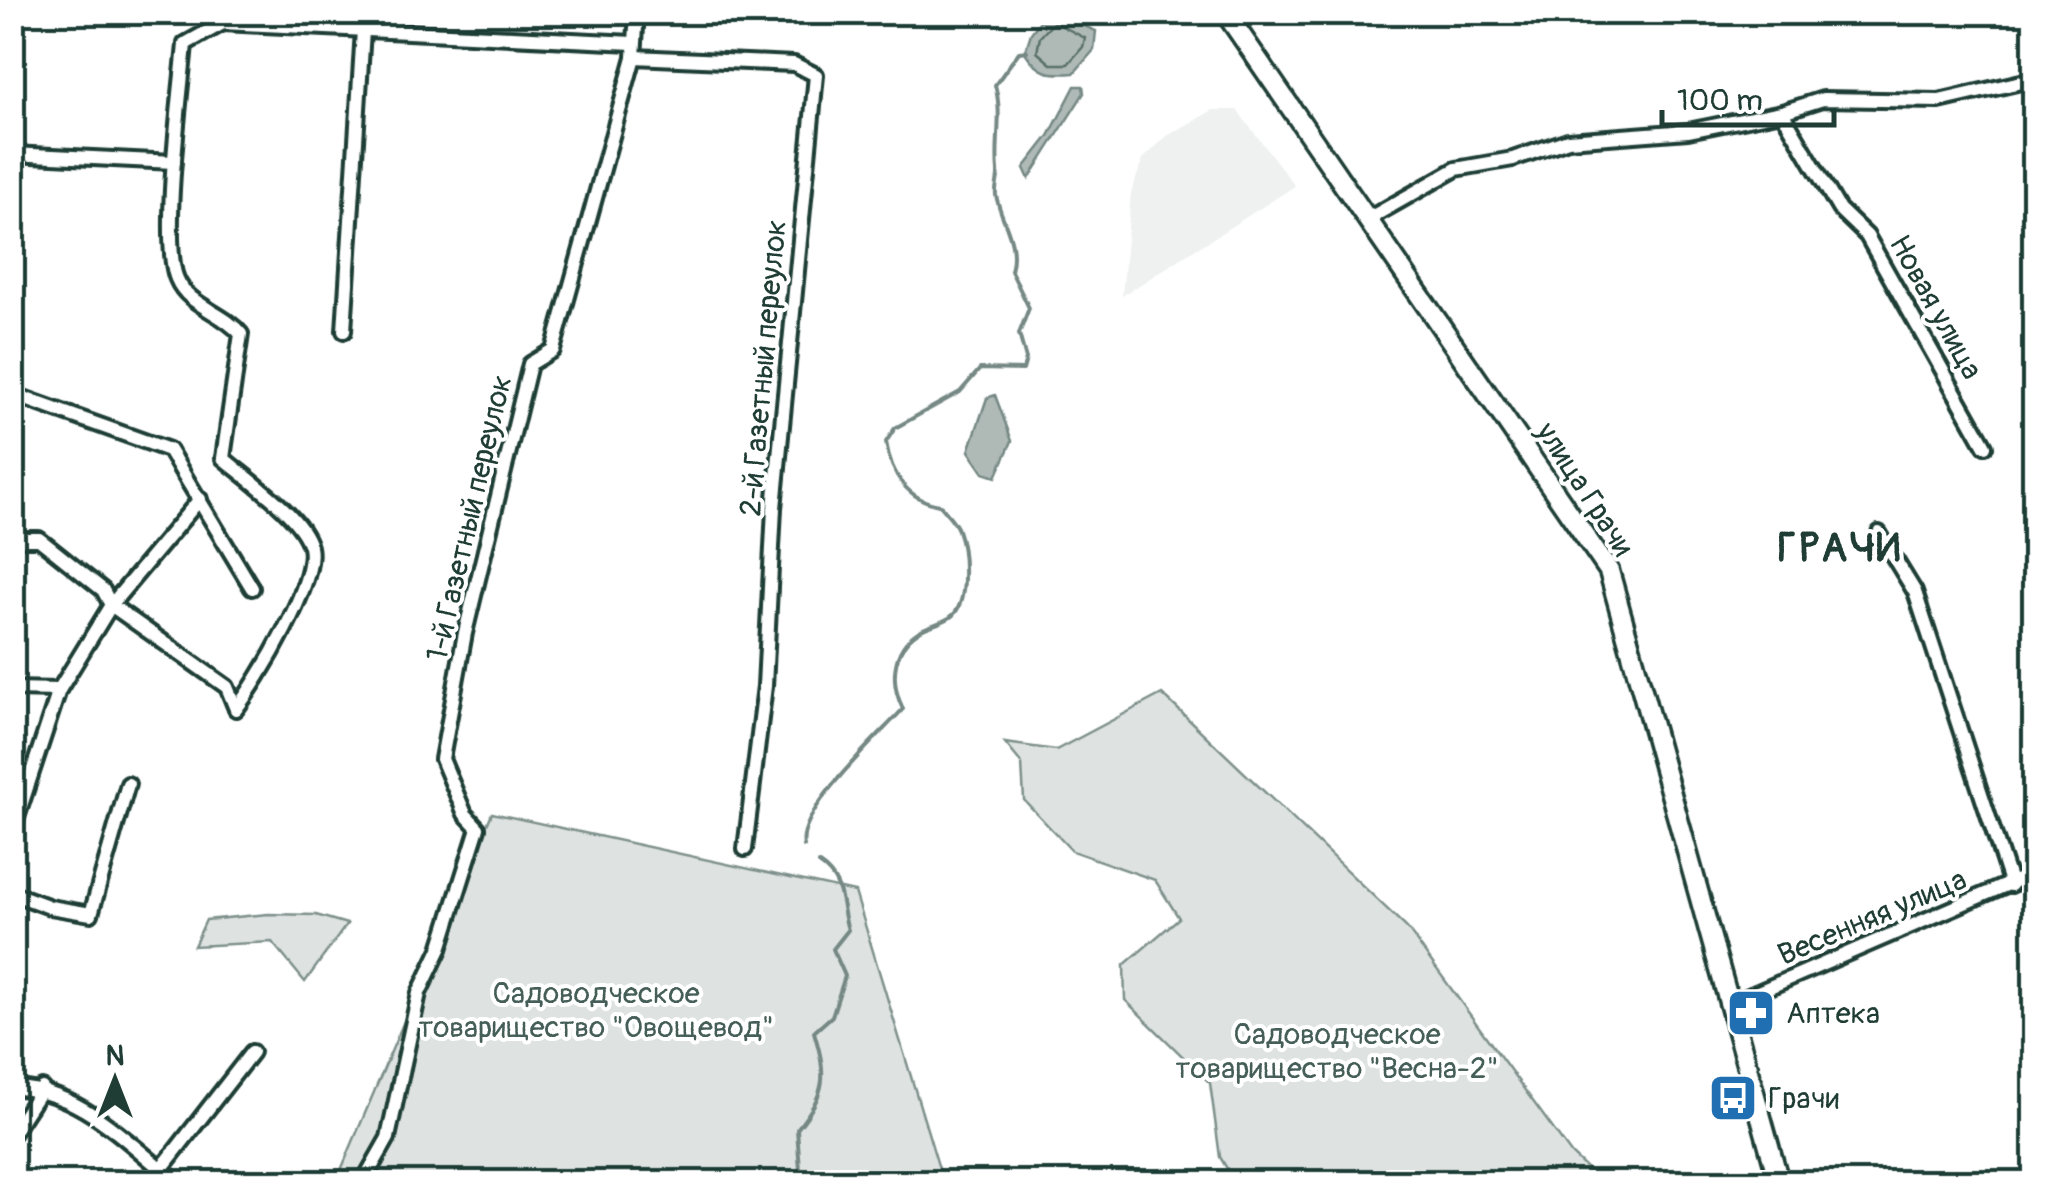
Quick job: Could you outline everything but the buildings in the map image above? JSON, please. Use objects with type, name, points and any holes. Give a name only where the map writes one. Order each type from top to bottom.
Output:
[{"type":"street","name":"1-й Газетный переулок","points":[[362,1182],[388,1138],[419,993],[440,950],[478,828],[459,802],[442,759],[465,633],[473,616],[530,364],[553,350],[634,50],[637,12]]},
{"type":"street","name":"улица Грачи","points":[[1226,12],[1609,571],[1778,1182]]},
{"type":"street","points":[[12,539],[40,539],[104,590],[111,605],[227,687],[236,710],[282,635],[310,564],[310,545],[282,508],[222,458],[240,334],[230,321],[192,300],[177,281],[174,162],[184,44],[222,22],[634,50]]},
{"type":"street","points":[[344,331],[363,30]]},
{"type":"street","name":"2-й Газетный переулок","points":[[634,50],[794,64],[816,75],[774,508],[766,669],[744,849]]},
{"type":"street","points":[[1368,219],[1456,169],[1513,159],[1568,140],[1688,131],[1782,112],[1823,99],[1938,100],[2034,79]]},
{"type":"street","name":"Новая улица","points":[[1782,112],[1839,209],[1868,236],[1985,446]]},
{"type":"street","points":[[12,154],[174,162]]},
{"type":"street","points":[[12,394],[169,450],[252,588]]},
{"type":"street","points":[[12,833],[59,690],[111,605],[200,499]]},
{"type":"street","points":[[1879,534],[1915,592],[2011,884]]},
{"type":"street","points":[[12,690],[59,690]]},
{"type":"street","points":[[12,894],[50,907],[91,914],[128,784]]},
{"type":"street","name":"Весенняя улица","points":[[1728,1005],[2034,873]]},
{"type":"street","points":[[151,1182],[252,1052]]},
{"type":"street","points":[[12,1088],[42,1088],[72,1100],[177,1182]]},
{"type":"street","points":[[12,1134],[42,1088]]},
{"type":"street","points":[[2024,1182],[2034,1177]]},
{"type":"shaded area","points":[[1213,110],[1237,110],[1295,186],[1122,296],[1131,193],[1143,159],[1167,136]]},
{"type":"green space","name":"Садоводческое товарищество \"Весна-2\"","points":[[1162,694],[1407,928],[1572,1155],[1601,1182],[1235,1182],[1220,1157],[1210,1083],[1125,1000],[1124,965],[1179,918],[1155,880],[1072,851],[1024,800],[1022,764],[1005,743],[1056,750]]},
{"type":"green space","name":"Садоводческое товарищество \"Овощевод\"","points":[[492,813],[855,892],[943,1182],[336,1182]]},
{"type":"green space","points":[[268,914],[316,915],[347,924],[305,982],[272,942],[194,946],[206,920]]},
{"type":"water","points":[[1059,15],[1096,31],[1094,50],[1074,73],[1045,72],[1025,52],[1031,33],[1043,17]]},
{"type":"water","points":[[1075,86],[1083,86],[1084,93],[1029,179],[1024,168],[1049,136]]},
{"type":"water","points":[[995,395],[1012,441],[996,477],[984,473],[969,451],[987,398]]},
{"type":"waterway","points":[[804,846],[805,831],[825,794],[903,709],[895,678],[902,648],[918,632],[953,615],[962,598],[964,561],[957,527],[940,505],[918,498],[902,484],[886,442],[895,428],[960,392],[980,369],[1023,370],[1026,359],[1019,334],[1029,308],[1011,271],[1013,250],[996,195],[999,117],[995,85],[1019,52],[1027,51]]},
{"type":"waterway","points":[[819,864],[837,886],[848,930],[833,949],[845,976],[832,1016],[814,1032],[822,1083],[814,1105],[797,1129],[800,1170],[809,1180],[836,1174],[859,1182]]},
{"type":"place","name":"Аптека","points":[[1751,1013]]},
{"type":"place","name":"Грачи","points":[[1733,1098]]},
{"type":"district","name":"ГРАЧИ","points":[[1840,547]]}]
